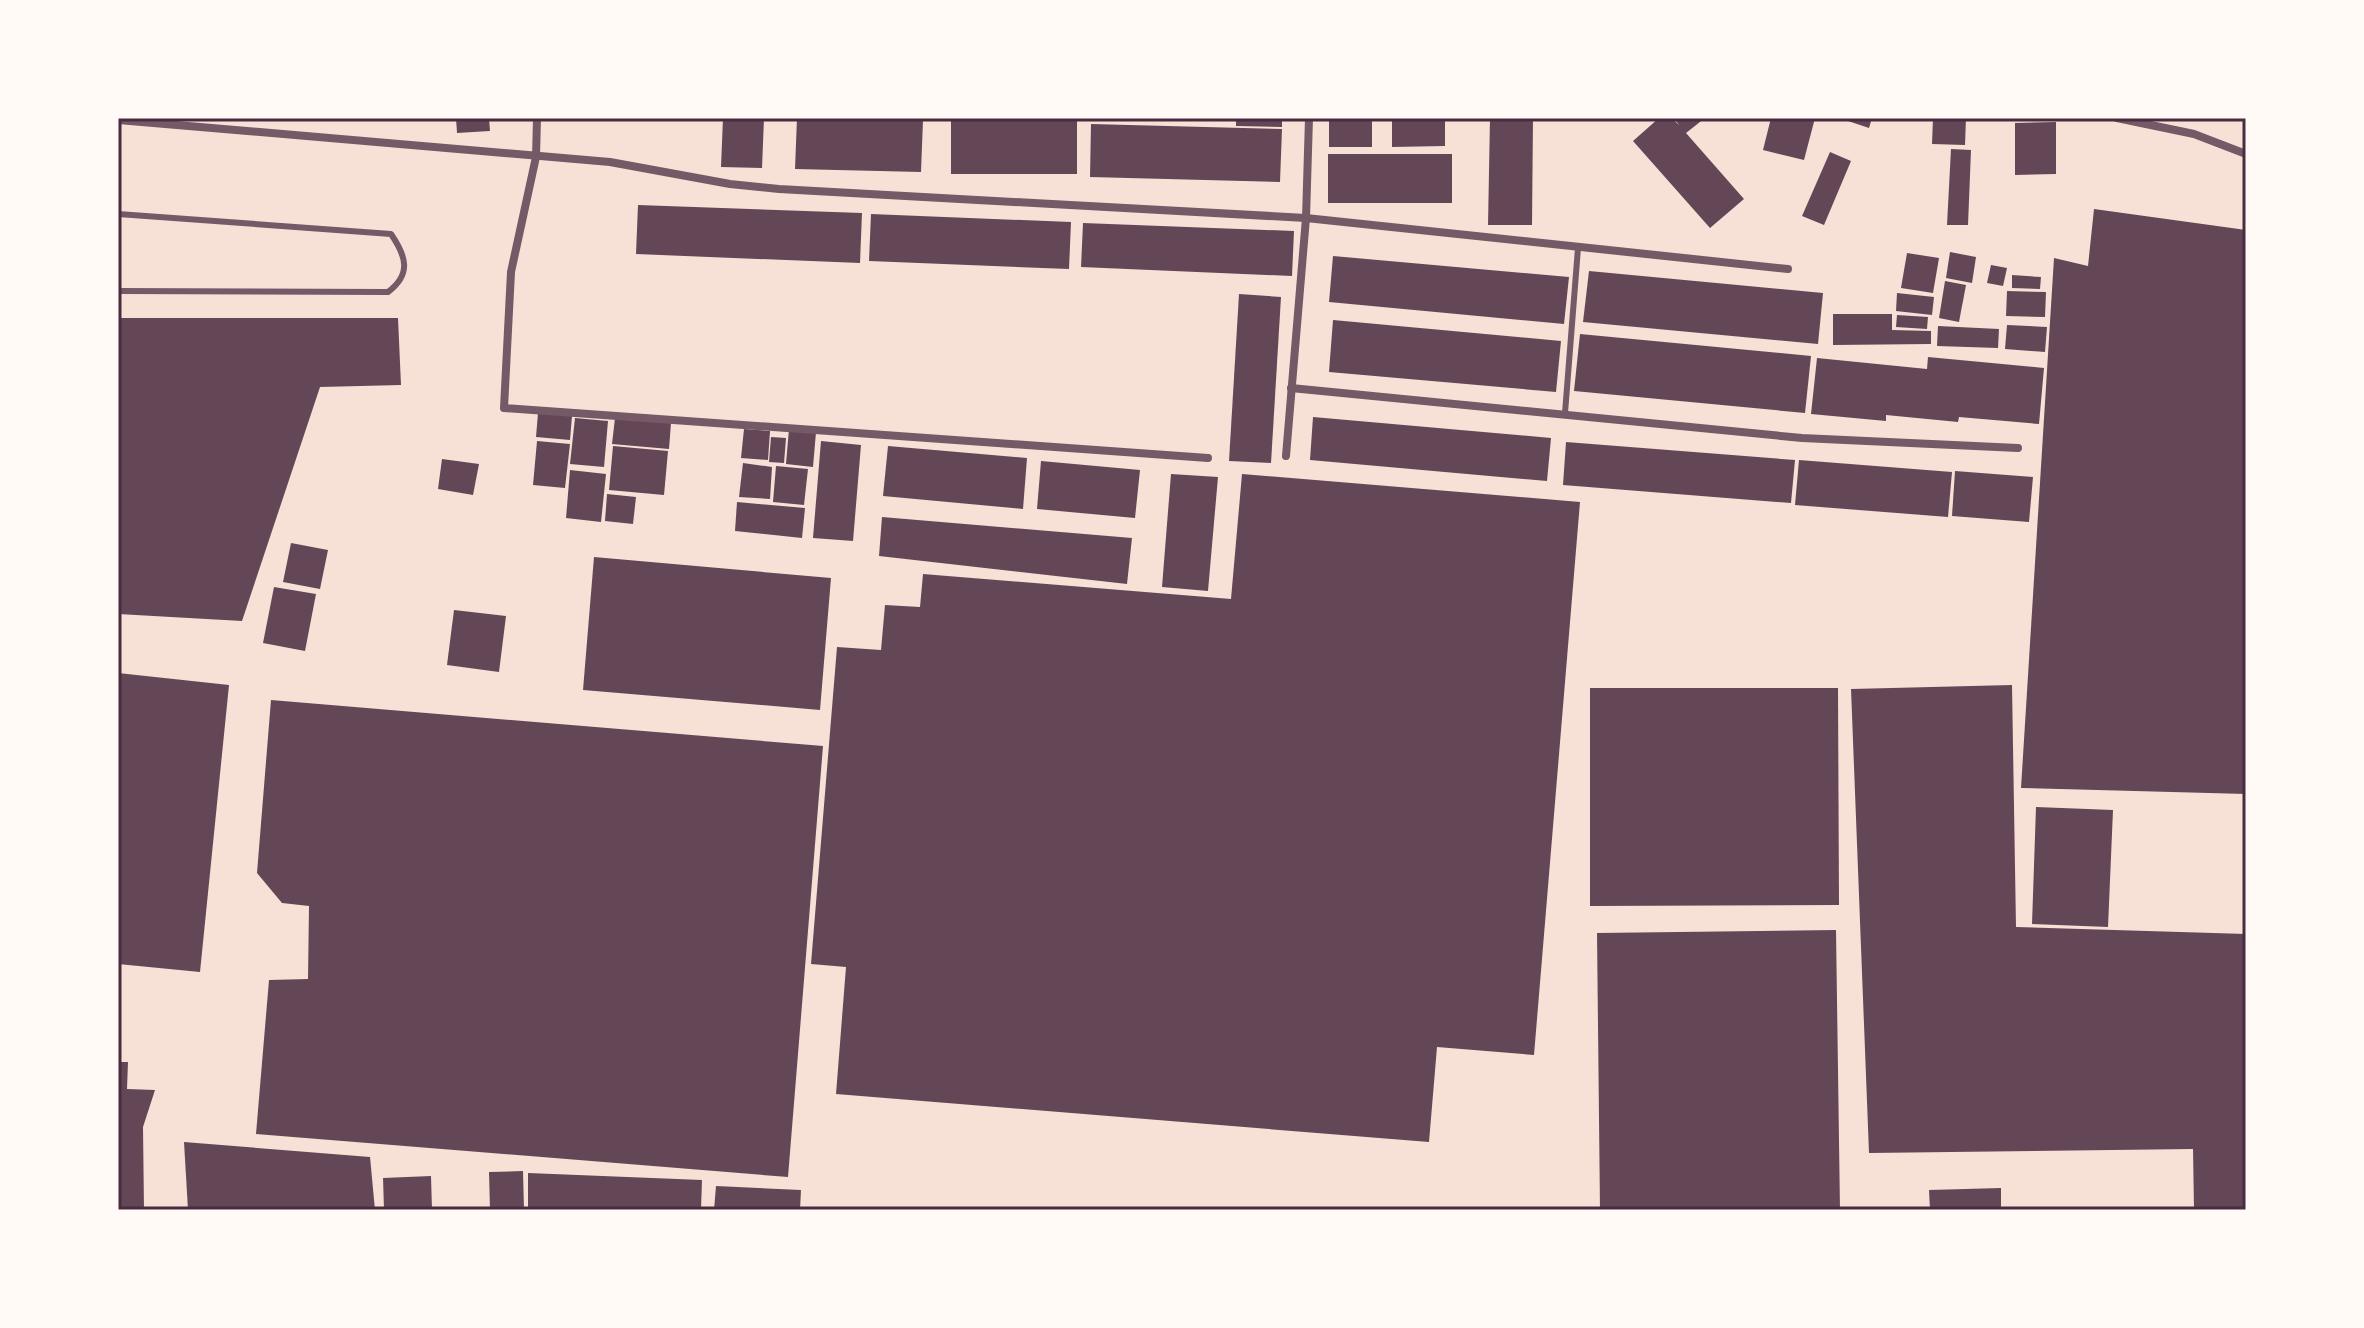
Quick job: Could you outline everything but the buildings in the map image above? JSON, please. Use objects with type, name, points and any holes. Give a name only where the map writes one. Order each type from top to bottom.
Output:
[{"type":"street","points":[[537,118],[536,157],[511,272],[504,408],[1208,458]]},
{"type":"street","points":[[1286,456],[1306,218],[1309,118]]},
{"type":"street","points":[[2117,118],[2194,134],[2246,154]]},
{"type":"street","points":[[118,120],[610,162],[730,184],[779,189],[1306,218],[1788,269]]},
{"type":"street","points":[[1291,388],[1802,438],[2018,448]]},
{"type":"lane","points":[[118,214],[391,234],[403,251],[406,269],[402,282],[388,292],[118,291]]},
{"type":"lane","points":[[1565,413],[1578,248]]}]
